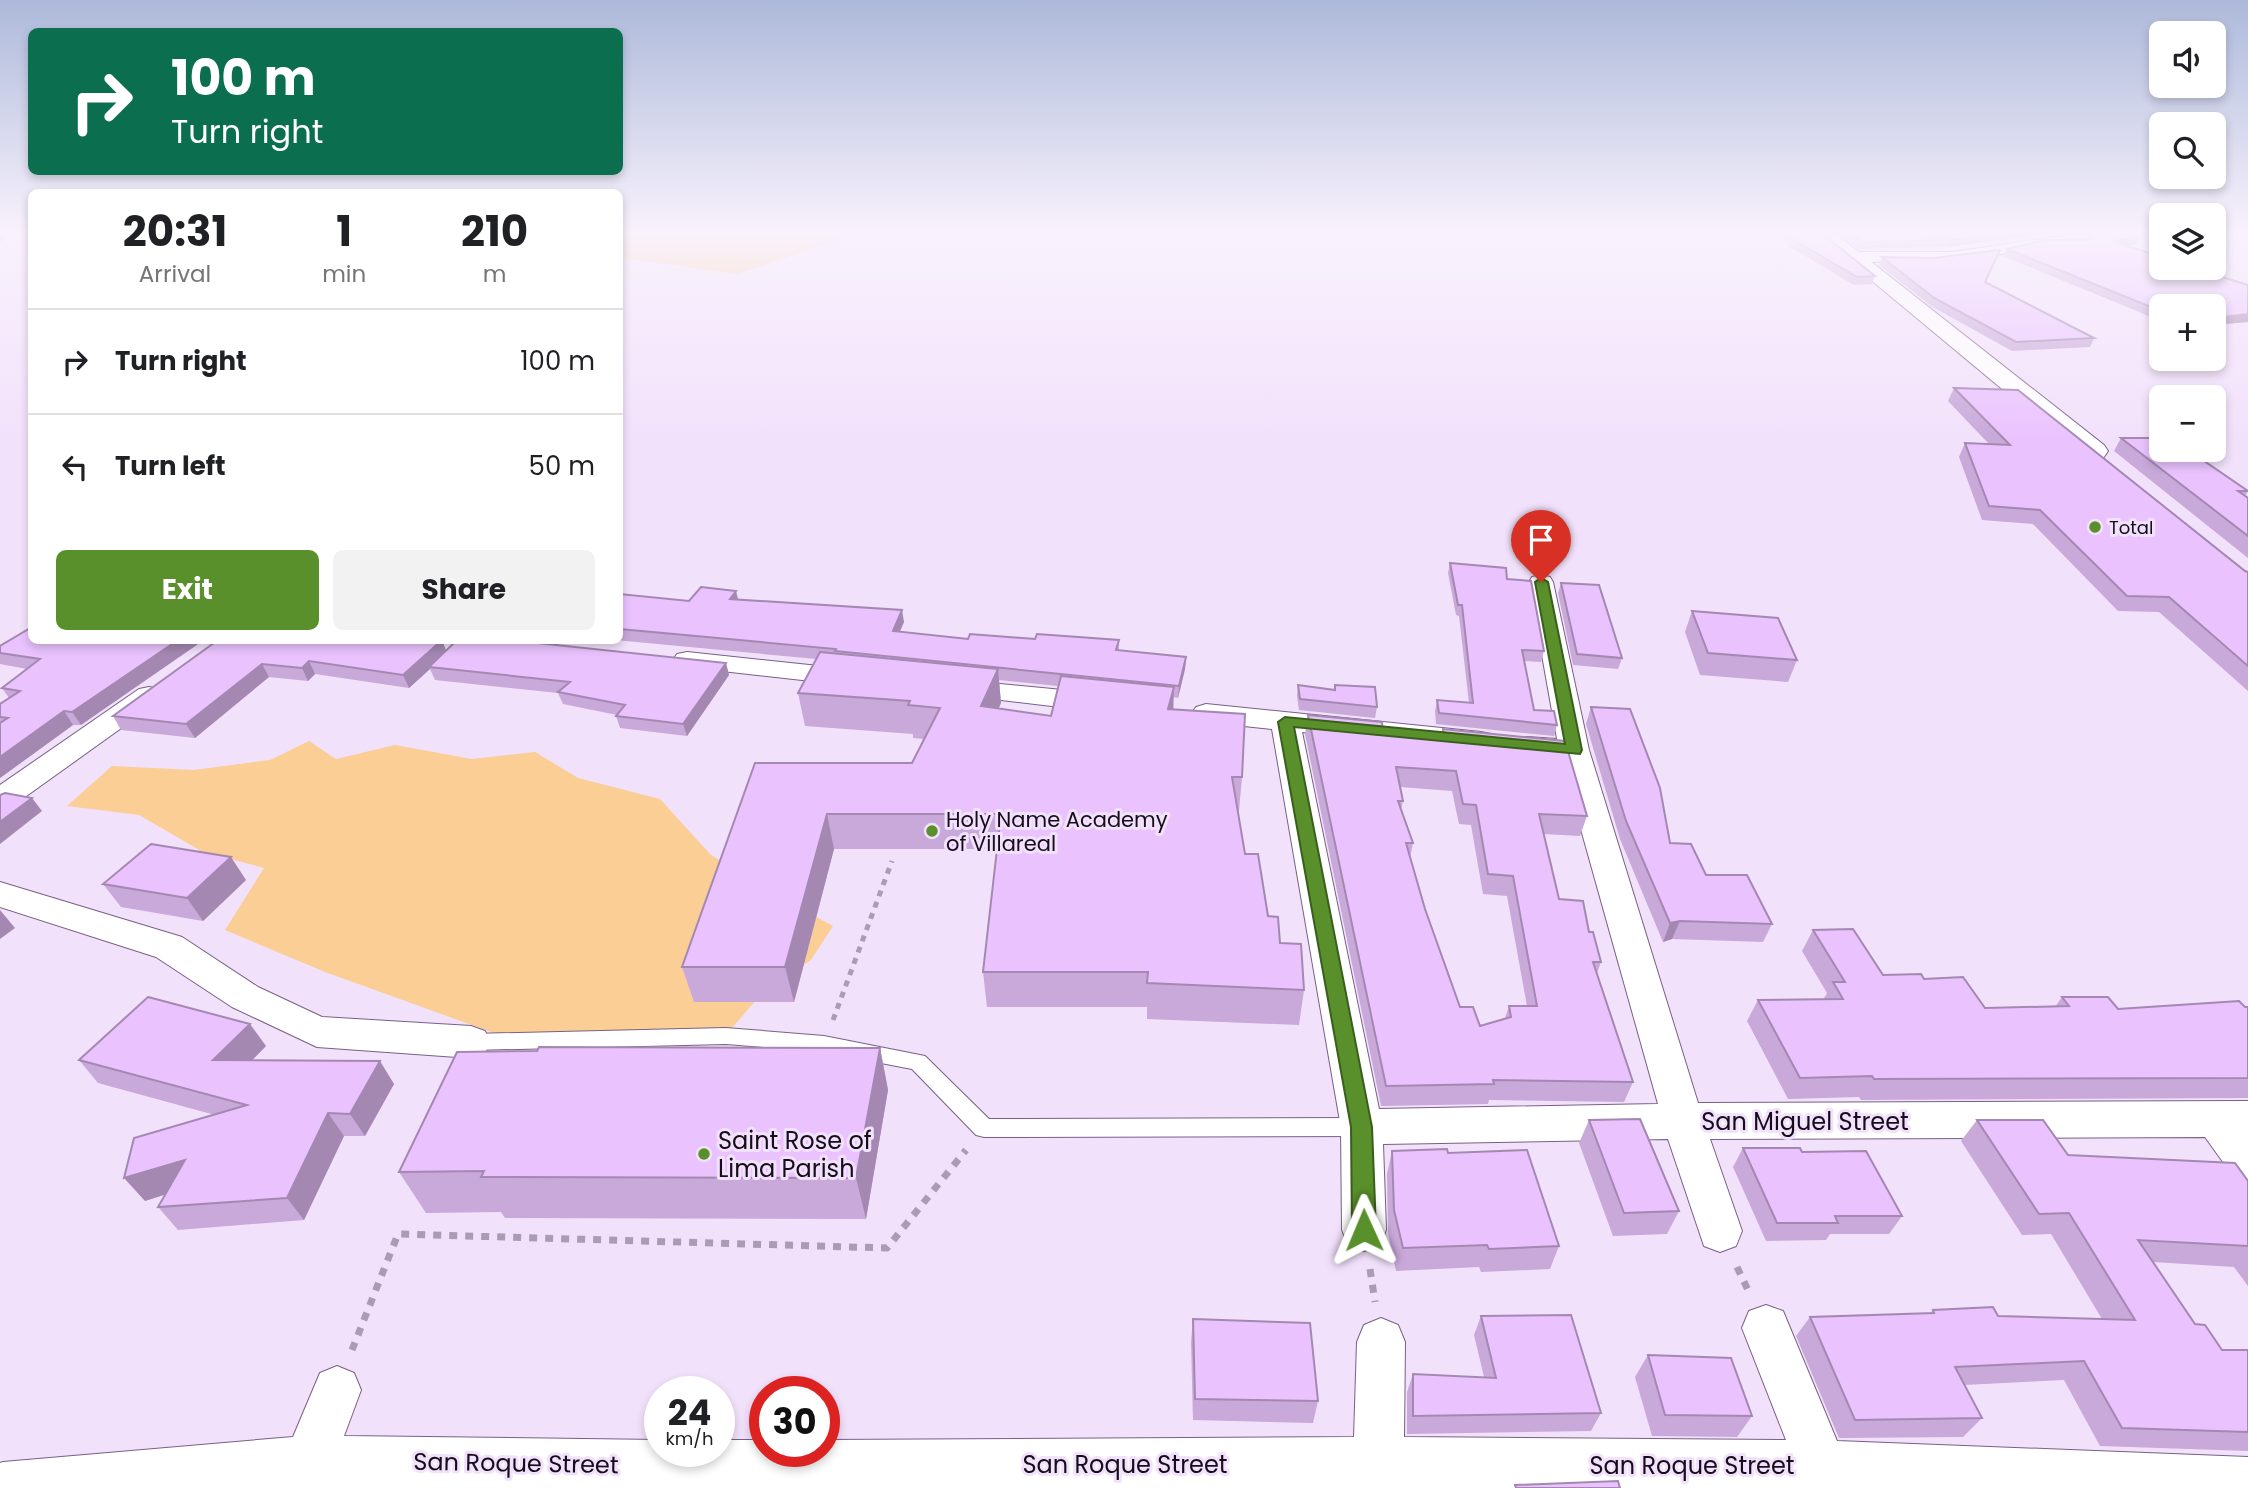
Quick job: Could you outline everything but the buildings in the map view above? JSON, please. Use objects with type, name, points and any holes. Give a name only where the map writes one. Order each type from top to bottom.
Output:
[{"type":"main road","points":[[1909,300],[2110,464]]},
{"type":"street","points":[[1541,582],[1574,750],[1683,1121],[1720,1231]]},
{"type":"street","points":[[662,657],[870,679]]},
{"type":"street","points":[[0,800],[170,680]]},
{"type":"street","points":[[939,686],[1119,704]]},
{"type":"street","points":[[1175,710],[1574,750]]},
{"type":"street","points":[[1285,722],[1362,1127],[1364,1230]]},
{"type":"street","points":[[0,894],[169,947],[245,997],[317,1032],[471,1042]]},
{"type":"street","points":[[2232,1119],[2248,1163]]},
{"type":"street","name":"San Miguel Street","points":[[1362,1127],[1683,1121],[2232,1119]]},
{"type":"street","points":[[1766,1328],[1827,1477]]},
{"type":"street","points":[[1379,1475],[1381,1342]]},
{"type":"street","points":[[301,1474],[337,1390]]},
{"type":"street","name":"San Roque Street","points":[[3,1488],[301,1474],[740,1466],[2248,1483]]},
{"type":"lane","points":[[471,1042],[726,1036],[824,1044],[918,1062],[984,1128],[1362,1127]]},
{"type":"path","points":[[824,1044],[892,861]]},
{"type":"path","points":[[337,1390],[398,1234],[887,1248],[984,1128]]},
{"type":"path","points":[[1364,1230],[1381,1342]]},
{"type":"path","points":[[1720,1231],[1766,1328]]},
{"type":"shaded area","points":[[309,741],[336,759],[395,745],[472,759],[535,752],[578,778],[660,799],[710,854],[755,884],[833,926],[811,960],[762,993],[732,1028],[516,1041],[325,972],[225,930],[264,868],[201,851],[139,815],[67,806],[112,766],[194,770],[270,760]]},
{"type":"place","name":"Total","points":[[2095,527]]},
{"type":"place","name":"Holy Name Academy of Villareal","points":[[932,831]]},
{"type":"place","name":"Saint Rose of Lima Parish","points":[[704,1154]]},
{"type":"route","points":[[1364,1230],[1362,1127],[1285,722],[1574,750],[1541,582]]}]
